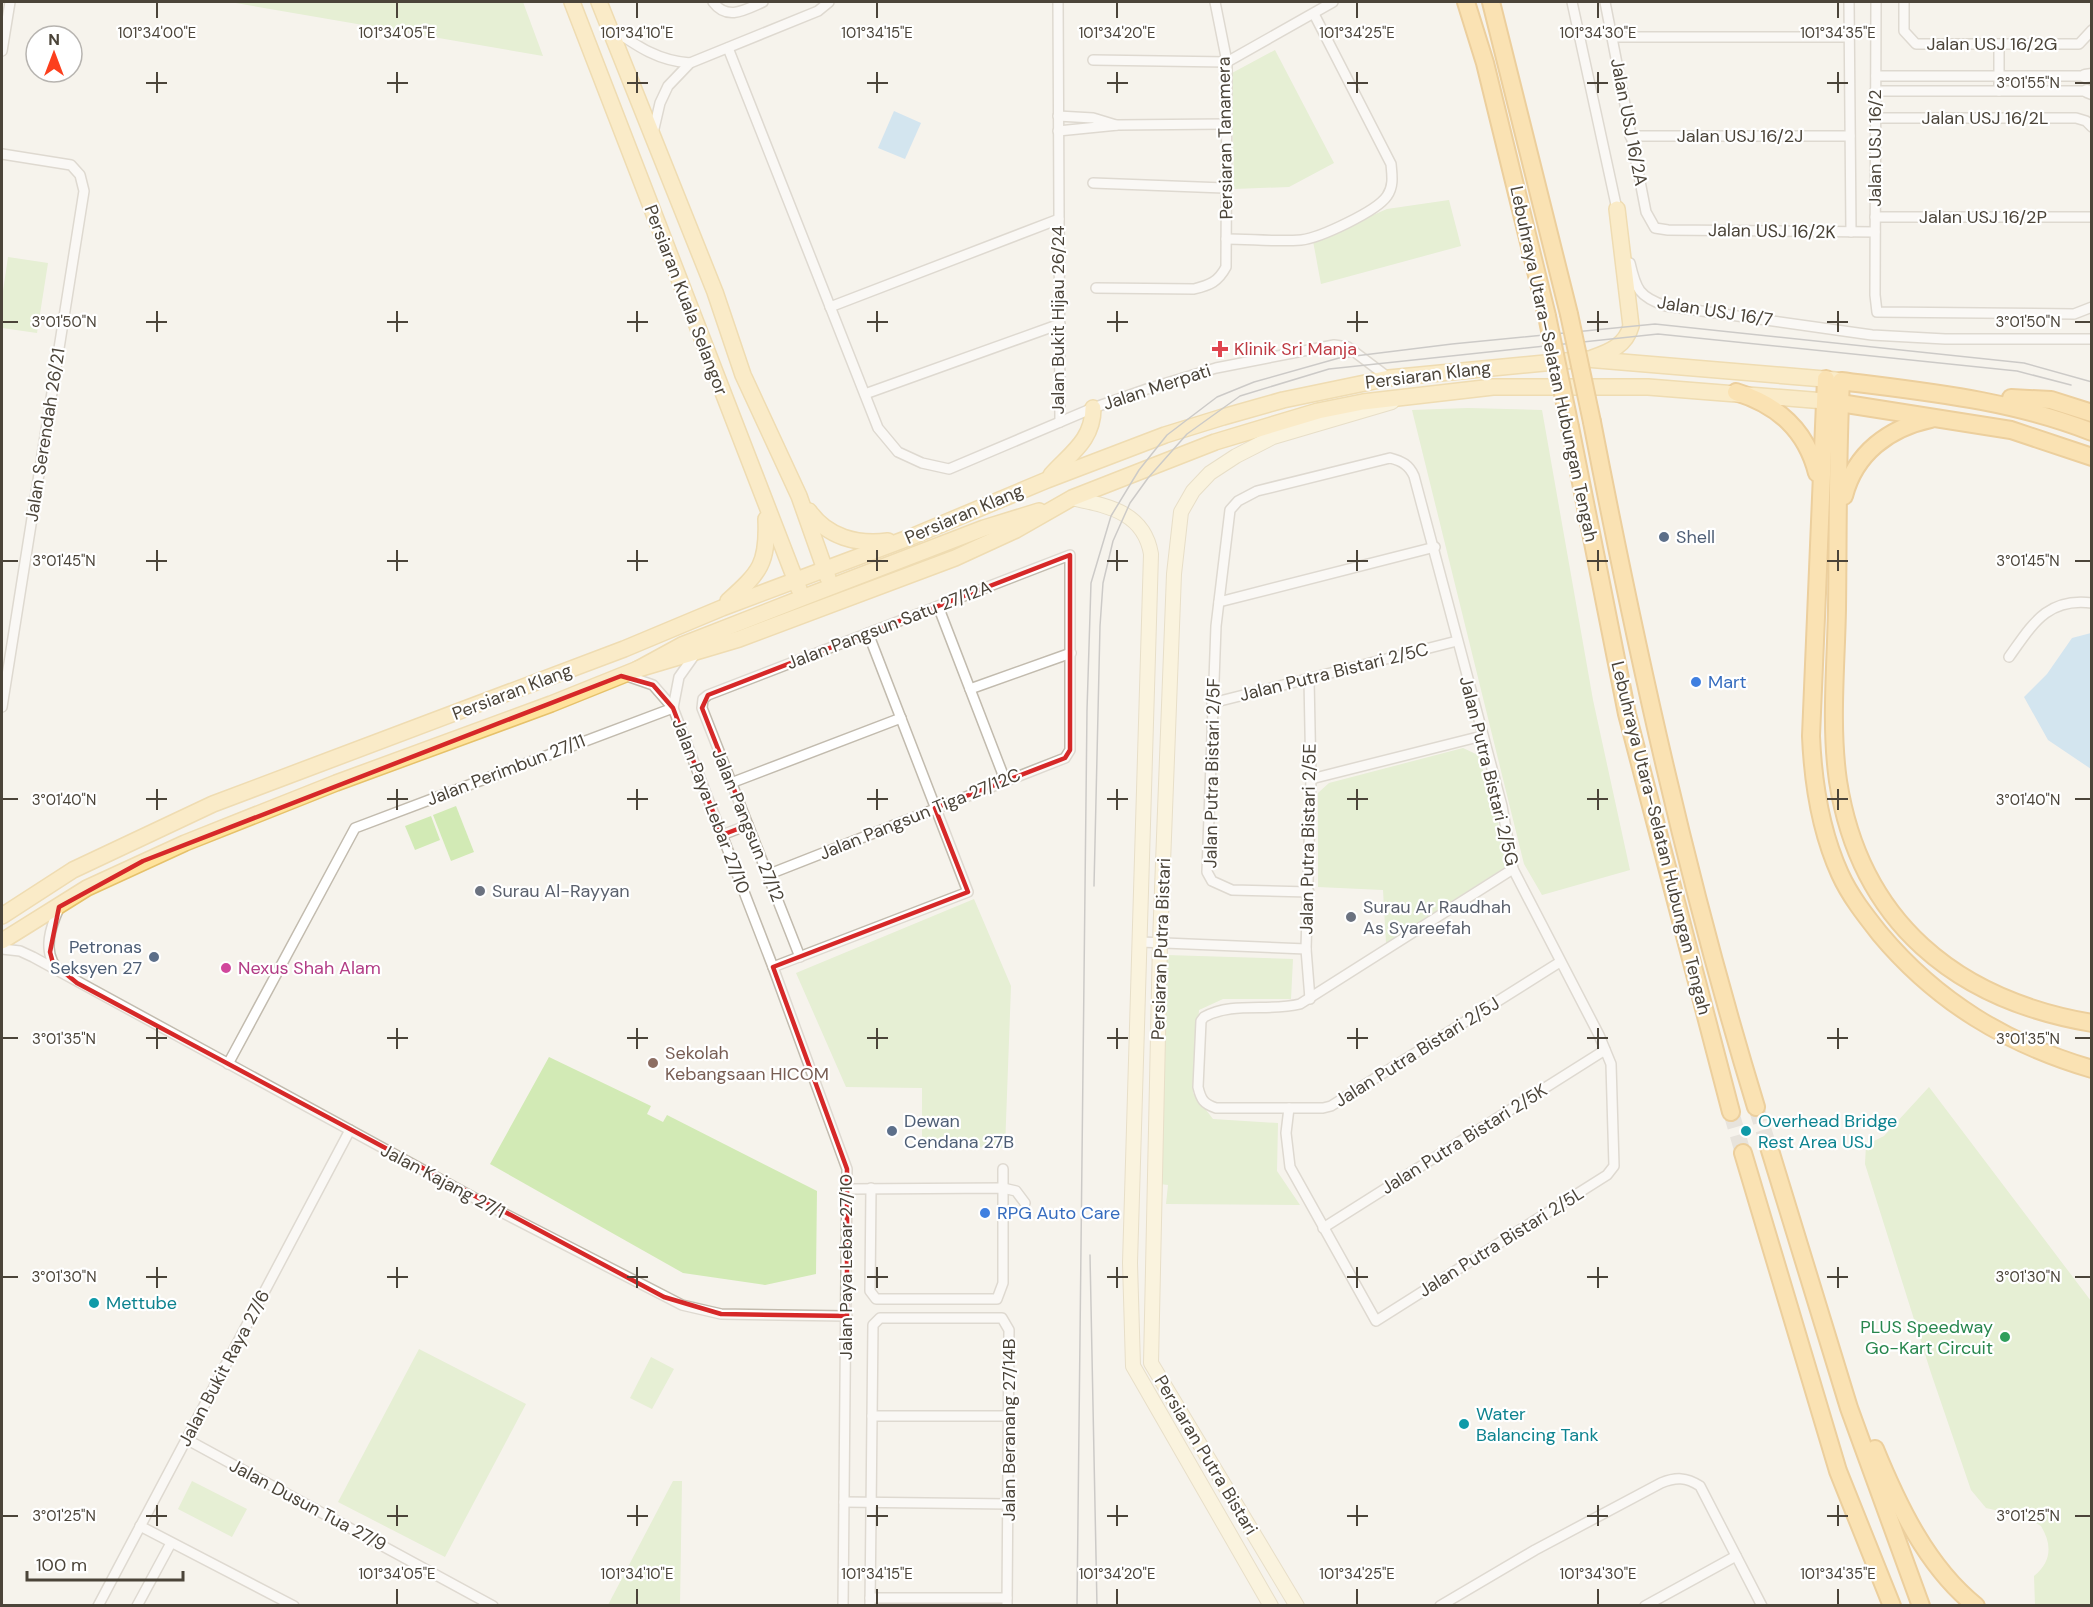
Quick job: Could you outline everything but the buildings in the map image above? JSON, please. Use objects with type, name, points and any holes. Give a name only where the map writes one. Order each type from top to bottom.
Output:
[{"type":"highway","name":"Lebuhraya Utara–Selatan Hubungan Tengah","points":[[1466,2],[1485,63],[1547,316],[1627,714],[1731,1112]]},
{"type":"highway","name":"Lebuhraya Utara–Selatan Hubungan Tengah","points":[[1491,2],[1569,314],[1640,664],[1676,818],[1756,1107]]},
{"type":"highway","points":[[2091,432],[2016,407],[1974,398],[1834,380],[1820,501],[1811,701],[1812,764],[1819,810],[1840,875],[1867,917],[1910,967],[1959,1008],[2016,1042],[2091,1069]]},
{"type":"highway","points":[[1736,392],[1757,399],[1775,409],[1798,431],[1814,459],[1819,479],[1820,501]]},
{"type":"highway","points":[[1974,398],[2051,400],[2091,413]]},
{"type":"highway","points":[[1833,402],[1941,417],[2011,430],[2091,457]]},
{"type":"highway","points":[[1833,402],[1839,517],[1836,694],[1838,781],[1856,846],[1874,884],[1913,937],[1961,977],[2011,1003],[2039,1012],[2091,1023]]},
{"type":"highway","points":[[1839,517],[1848,482],[1858,463],[1871,447],[1888,434],[1907,425],[1941,417]]},
{"type":"highway","points":[[1769,1147],[1849,1408],[1921,1605]]},
{"type":"highway","points":[[1743,1153],[1838,1471],[1892,1605]]},
{"type":"highway","points":[[1849,1408],[1869,1436],[1910,1524],[1952,1584],[1976,1605]]},
{"type":"main road","name":"Persiaran Kuala Selangor","points":[[572,2],[802,598]]},
{"type":"main road","name":"Persiaran Kuala Selangor","points":[[599,2],[715,292],[743,375],[799,496],[831,587]]},
{"type":"main road","points":[[1586,359],[1613,350],[1625,340],[1631,326],[1617,209]]},
{"type":"main road","name":"Persiaran Klang","points":[[2,916],[74,870],[213,804],[594,661],[722,608],[911,537],[1047,480],[1165,435],[1214,420],[1283,400],[1389,378],[1586,359],[1834,380]]},
{"type":"main road","name":"Persiaran Klang","points":[[2,941],[87,888],[185,843],[621,676],[682,645],[802,598],[984,528],[1056,505],[1215,442],[1269,424],[1329,409],[1406,396],[1493,387],[1648,387],[1736,392],[1833,402]]},
{"type":"main road","name":"Persiaran Putra Bistari","points":[[1297,1605],[1150,1363],[1160,942],[1174,574],[1181,512],[1193,491],[1210,473],[1236,456],[1273,437],[1368,411],[1406,396]]},
{"type":"main road","points":[[1047,480],[1085,441],[1092,426],[1093,408]]},
{"type":"main road","points":[[799,496],[818,524],[837,535],[854,541],[875,542],[911,537]]},
{"type":"main road","name":"Persiaran Putra Bistari","points":[[1072,498],[1117,510],[1130,517],[1148,538],[1151,554],[1130,1263],[1133,1366],[1271,1605]]},
{"type":"main road","name":"Persiaran Klang","points":[[638,669],[696,653],[955,558],[1016,530],[1056,505]]},
{"type":"main road","points":[[722,608],[749,582],[762,565],[767,548],[766,508]]},
{"type":"street","points":[[2,51],[10,2]]},
{"type":"street","points":[[712,2],[721,11],[731,13],[763,2]]},
{"type":"street","points":[[813,2],[818,11]]},
{"type":"street","points":[[609,27],[652,56],[672,62],[690,63],[818,11],[830,2]]},
{"type":"street","name":"Jalan Bukit Hijau 26/24","points":[[728,48],[878,428],[898,452],[922,463],[949,469],[1060,422],[1058,2]]},
{"type":"street","name":"Persiaran Tanamera","points":[[1096,288],[1194,289],[1210,285],[1220,279],[1226,267],[1224,188],[1227,62],[1215,2]]},
{"type":"street","points":[[1093,60],[1227,62],[1334,2]]},
{"type":"street","name":"Jalan USJ 16/7","points":[[1572,2],[1634,282],[1642,295],[1666,306],[1872,335],[1945,339],[2091,339]]},
{"type":"street","name":"Jalan USJ 16/2A","points":[[1605,2],[1646,212],[1655,228],[1668,230]]},
{"type":"street","name":"Jalan USJ 16/2","points":[[1849,2],[1851,232]]},
{"type":"street","name":"Jalan USJ 16/2","points":[[1876,2],[1875,295],[1877,312],[2074,315],[2091,307]]},
{"type":"street","name":"Jalan USJ 16/2G","points":[[1904,2],[1904,32],[1916,45],[2079,44],[2091,30]]},
{"type":"street","points":[[1226,239],[1301,240],[1319,236],[1381,203],[1389,193],[1392,180],[1391,164],[1314,14]]},
{"type":"street","points":[[1613,37],[1849,37]]},
{"type":"street","points":[[1999,44],[1999,91]]},
{"type":"street","points":[[653,133],[660,103],[668,86],[690,63]]},
{"type":"street","points":[[1876,76],[2089,76]]},
{"type":"street","points":[[1875,91],[2090,92]]},
{"type":"street","points":[[1058,116],[1093,118],[1118,126]]},
{"type":"street","name":"Jalan USJ 16/2L","points":[[1876,118],[2076,118],[2086,121],[2091,127]]},
{"type":"street","points":[[1058,131],[1118,126],[1225,124]]},
{"type":"street","name":"Jalan USJ 16/2J","points":[[1630,136],[1850,136]]},
{"type":"street","name":"Jalan Serendah 26/21","points":[[2,154],[71,165],[80,174],[84,191],[2,707]]},
{"type":"street","points":[[1093,183],[1224,188]]},
{"type":"street","name":"Jalan USJ 16/2P","points":[[1875,217],[2091,217]]},
{"type":"street","points":[[830,307],[1059,219]]},
{"type":"street","name":"Jalan USJ 16/2K","points":[[1668,230],[1875,232]]},
{"type":"street","points":[[865,394],[1060,324]]},
{"type":"street","name":"Jalan Merpati","points":[[1060,422],[1093,408],[1215,368],[1334,345],[1348,347],[1389,378]]},
{"type":"street","name":"Jalan Putra Bistari 2/5F","points":[[1309,892],[1232,890],[1212,881],[1207,872],[1212,704],[1219,602],[1230,510],[1238,501],[1257,491],[1390,458],[1410,468],[1435,547]]},
{"type":"street","points":[[1219,602],[1435,547]]},
{"type":"street","name":"Jalan Putra Bistari 2/5G","points":[[1435,547],[1457,641],[1502,806],[1513,869],[1611,1064],[1615,1155]]},
{"type":"street","name":"Jalan Pangsun Satu 27/12A","points":[[708,694],[1070,555],[1071,653]]},
{"type":"street","points":[[2009,657],[2038,618],[2057,605],[2079,601],[2091,603]]},
{"type":"street","points":[[938,606],[1005,780]]},
{"type":"street","points":[[773,967],[968,892],[868,633]]},
{"type":"street","name":"Jalan Putra Bistari 2/5C","points":[[1212,704],[1457,641]]},
{"type":"street","name":"Jalan Paya Lebar 27/10","points":[[673,708],[679,678],[696,653]]},
{"type":"street","points":[[970,689],[1071,653]]},
{"type":"street","name":"Jalan Pangsun Tiga 27/12C","points":[[767,874],[1065,758],[1070,750],[1071,653]]},
{"type":"street","name":"Jalan Paya Lebar 27/10","points":[[621,676],[636,677],[653,685],[673,708],[773,967],[847,1169],[849,1189],[848,1316],[843,1605]]},
{"type":"street","name":"Jalan Putra Bistari 2/5E","points":[[1308,679],[1311,779],[1306,949],[1310,999]]},
{"type":"street","name":"Jalan Pangsun 27/12","points":[[708,694],[703,699],[702,708],[800,957]]},
{"type":"street","name":"Jalan Perimbun 27/11","points":[[228,1064],[355,828],[673,708]]},
{"type":"street","points":[[731,783],[901,718]]},
{"type":"street","points":[[1311,779],[1482,736]]},
{"type":"street","points":[[722,835],[748,825]]},
{"type":"street","points":[[1310,999],[1513,869]]},
{"type":"street","points":[[59,907],[49,937],[53,963],[60,972]]},
{"type":"street","points":[[1141,942],[1306,949]]},
{"type":"street","name":"Jalan Kajang 27/1","points":[[2,949],[20,951],[350,1130],[682,1305],[721,1314],[848,1316]]},
{"type":"street","name":"Jalan Putra Bistari 2/5J","points":[[1310,999],[1288,1007],[1219,1010],[1204,1017],[1201,1021],[1198,1087],[1205,1104],[1216,1108],[1323,1108],[1331,1106],[1560,962]]},
{"type":"street","name":"Jalan Putra Bistari 2/5K","points":[[1323,1228],[1605,1050]]},
{"type":"street","points":[[1289,1108],[1286,1133],[1290,1167],[1323,1228]]},
{"type":"street","name":"Jalan Bukit Raya 27/6","points":[[98,1605],[350,1130]]},
{"type":"street","name":"Jalan Putra Bistari 2/5L","points":[[1323,1228],[1376,1321],[1607,1175],[1614,1166],[1615,1155]]},
{"type":"street","points":[[871,1188],[870,1291],[876,1299],[997,1299],[1003,1283],[1003,1169]]},
{"type":"street","points":[[849,1189],[1003,1188],[1016,1191],[1025,1203]]},
{"type":"street","name":"Jalan Beranang 27/14B","points":[[872,1416],[873,1325],[880,1318],[1002,1318],[1009,1330],[1007,1602]]},
{"type":"street","points":[[1007,1602],[870,1601],[872,1416],[1010,1416]]},
{"type":"street","name":"Jalan Dusun Tua 27/9","points":[[186,1439],[493,1605]]},
{"type":"street","points":[[1440,1605],[1535,1550],[1670,1479],[1686,1478],[1700,1486],[1762,1605]]},
{"type":"street","points":[[844,1502],[1009,1504]]},
{"type":"street","points":[[140,1526],[294,1605]]},
{"type":"street","points":[[136,1605],[171,1543]]},
{"type":"street","points":[[1645,1605],[1736,1556]]},
{"type":"highlighted area","points":[[1070,555],[1070,750],[1065,758],[935,808],[968,892],[773,967],[847,1169],[847,1316],[721,1314],[664,1297],[77,983],[53,963],[50,952],[59,907],[143,861],[621,676],[653,685],[673,708],[722,835],[748,825],[702,708],[708,695]]},
{"type":"green space","points":[[230,2],[523,2],[543,56]]},
{"type":"green space","points":[[1275,50],[1334,163],[1289,187],[1234,189],[1232,73]]},
{"type":"green space","points":[[1449,200],[1461,246],[1321,284],[1313,241],[1387,209]]},
{"type":"green space","points":[[8,257],[48,263],[37,333],[2,328],[2,298]]},
{"type":"green space","points":[[1468,408],[1542,410],[1593,700],[1630,870],[1542,895],[1524,864],[1412,410]]},
{"type":"green space","points":[[1463,748],[1478,755],[1495,807],[1507,866],[1386,943],[1383,890],[1318,887],[1318,793],[1329,783]]},
{"type":"green space","points":[[456,806],[474,852],[451,861],[433,815]]},
{"type":"green space","points":[[431,816],[440,840],[415,850],[405,826]]},
{"type":"green space","points":[[974,899],[1011,986],[1005,1148],[922,1146],[922,1088],[846,1087],[796,973]]},
{"type":"green space","points":[[1166,955],[1293,959],[1291,999],[1223,999],[1199,1010],[1193,1093],[1213,1119],[1278,1123],[1277,1171],[1300,1205],[1166,1204],[1168,1185],[1160,1184]]},
{"type":"green space","points":[[549,1057],[651,1106],[647,1114],[663,1122],[667,1115],[817,1191],[816,1274],[765,1285],[683,1273],[490,1164]]},
{"type":"green space","name":"PLUS Speedway Go-Kart Circuit","points":[[1929,1087],[2091,1301],[2091,1605],[2035,1605],[2034,1576],[2044,1565],[2048,1552],[2045,1533],[2041,1526],[2026,1517],[1986,1508],[1971,1490],[1931,1373],[1865,1164],[1866,1145],[1884,1136]]},
{"type":"green space","points":[[419,1349],[526,1404],[445,1557],[338,1502]]},
{"type":"green space","points":[[651,1357],[674,1369],[652,1409],[630,1398]]},
{"type":"green space","points":[[192,1481],[247,1509],[232,1537],[178,1509]]},
{"type":"green space","points":[[673,1481],[682,1481],[680,1605],[608,1605]]},
{"type":"water","points":[[894,111],[921,123],[905,159],[878,148]]},
{"type":"water","points":[[2091,633],[2091,769],[2048,740],[2024,697],[2047,674],[2072,638]]},
{"type":"tunnel","points":[[1756,1107],[1769,1147]]},
{"type":"tunnel","points":[[1731,1112],[1743,1153]]},
{"type":"tram line","points":[[1077,1606],[1087,710],[1091,583],[1111,516],[1139,470],[1167,435],[1217,397],[1254,382],[1339,358],[1452,344],[1655,324],[2024,363],[2092,382]]},
{"type":"tram line","points":[[1094,886],[1100,626],[1103,583],[1113,541],[1130,503],[1148,478],[1187,434],[1240,396],[1329,369],[1658,334],[2017,371],[2071,385]]},
{"type":"tram line","points":[[1090,1255],[1097,1606]]},
{"type":"place","name":"Klinik Sri Manja","points":[[1220,349]]},
{"type":"place","name":"Shell","points":[[1664,537]]},
{"type":"place","name":"Mart","points":[[1696,682]]},
{"type":"place","name":"Surau Al-Rayyan","points":[[480,891]]},
{"type":"place","name":"Surau Ar Raudhah As Syareefah","points":[[1351,917]]},
{"type":"place","name":"Petronas Seksyen 27","points":[[154,957]]},
{"type":"place","name":"Nexus Shah Alam","points":[[226,968]]},
{"type":"place","name":"Sekolah Kebangsaan HICOM","points":[[653,1063]]},
{"type":"place","name":"Dewan Cendana 27B","points":[[892,1131]]},
{"type":"place","name":"Overhead Bridge Rest Area USJ","points":[[1746,1131]]},
{"type":"place","name":"RPG Auto Care","points":[[985,1213]]},
{"type":"place","name":"Mettube","points":[[94,1303]]},
{"type":"place","name":"PLUS Speedway Go-Kart Circuit","points":[[2005,1337]]},
{"type":"place","name":"Water Balancing Tank","points":[[1464,1424]]}]
